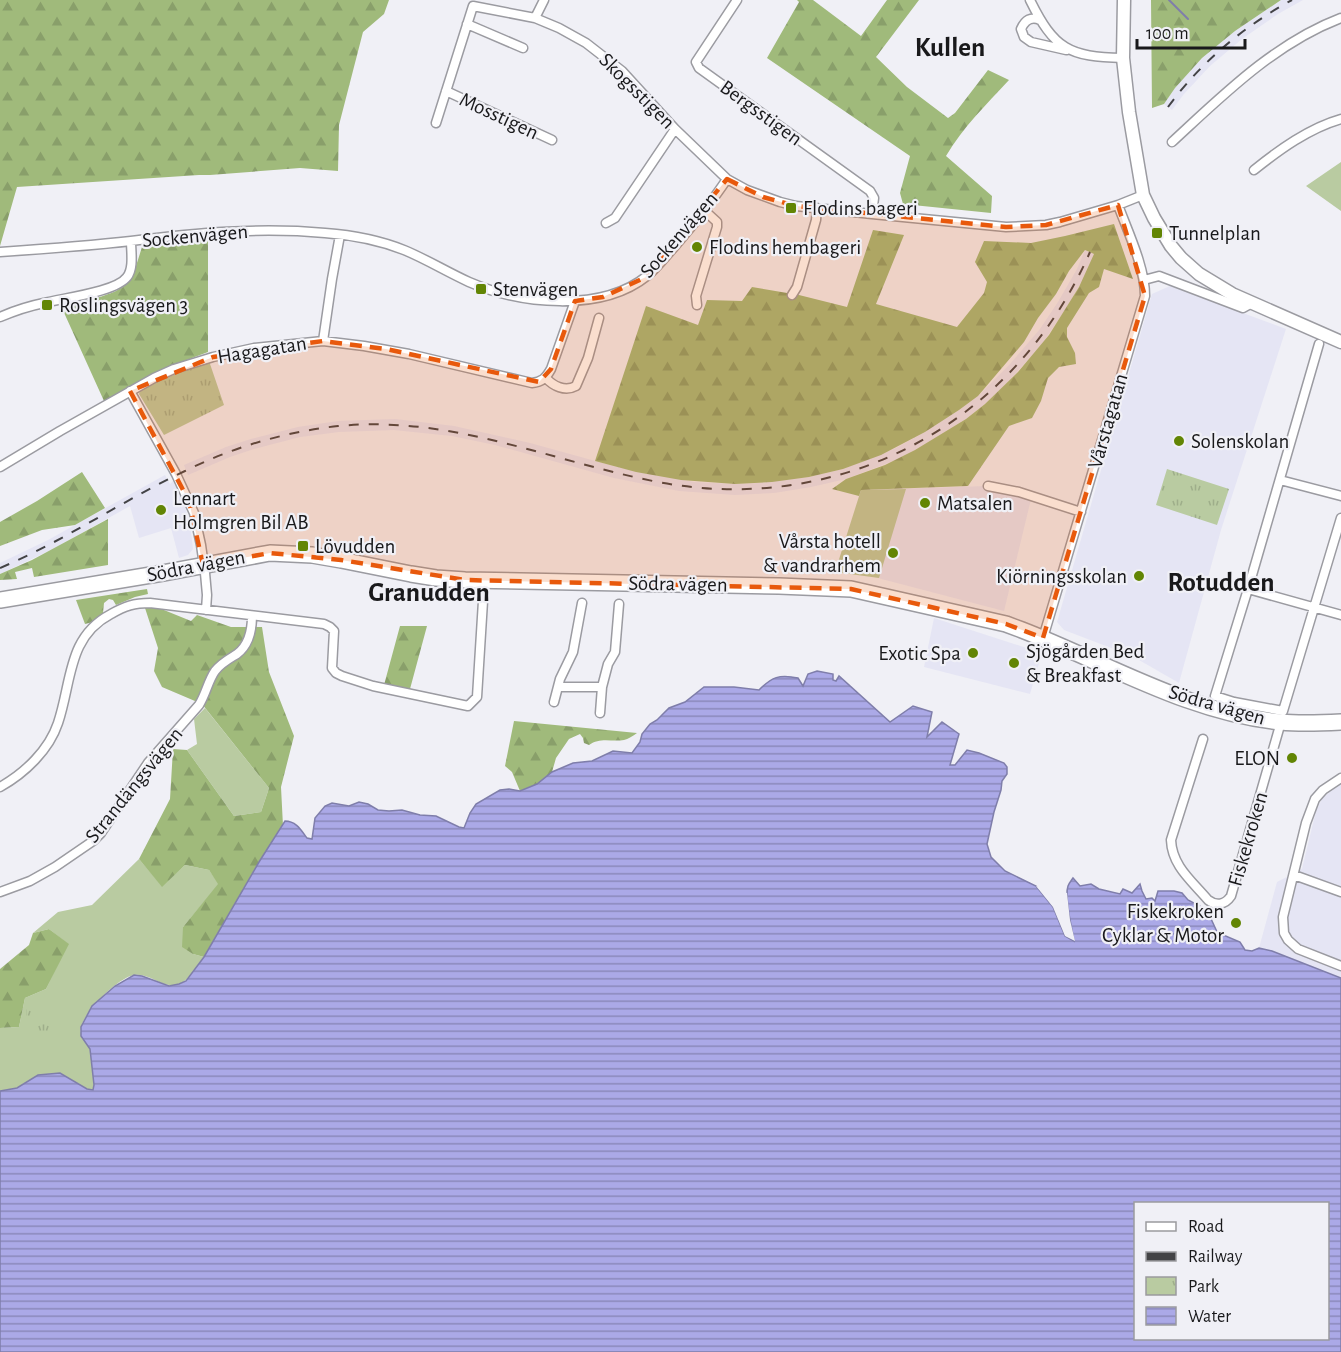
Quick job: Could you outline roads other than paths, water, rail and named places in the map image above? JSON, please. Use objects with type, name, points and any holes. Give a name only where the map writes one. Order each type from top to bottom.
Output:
[{"type":"highway","name":"Södra vägen","points":[[0,600],[270,553],[312,555],[411,574],[465,580],[851,589],[1022,630],[1141,681],[1194,702],[1231,713],[1282,717],[1314,723],[1341,722]]},
{"type":"main road","points":[[1124,0],[1123,58],[1129,112],[1143,195],[1171,246],[1188,265],[1215,284],[1341,342]]},
{"type":"street","points":[[535,18],[544,0]]},
{"type":"street","name":"Bergsstigen","points":[[737,0],[696,62],[699,68],[870,191],[874,198],[872,214]]},
{"type":"street","points":[[1030,0],[1040,20],[1059,43],[1070,51]]},
{"type":"street","name":"Mosstigen","points":[[436,123],[473,6],[535,18]]},
{"type":"street","name":"Skogsstigen","points":[[535,18],[576,37],[604,55],[727,179]]},
{"type":"street","points":[[1040,20],[1033,18],[1027,20],[1021,29],[1024,37],[1031,42],[1097,58],[1123,58]]},
{"type":"street","points":[[1172,142],[1229,90],[1275,54],[1309,33],[1341,18]]},
{"type":"street","points":[[467,24],[523,48]]},
{"type":"street","name":"Mosstigen","points":[[446,91],[552,140]]},
{"type":"street","points":[[1254,170],[1273,155],[1313,131],[1341,119]]},
{"type":"street","points":[[606,223],[615,218],[675,129]]},
{"type":"street","name":"Sockenvägen","points":[[0,252],[228,231],[296,231],[340,235],[385,243],[469,282],[509,295],[575,301],[603,297],[622,291],[646,277],[705,211],[727,179],[763,197],[796,206],[1006,227],[1060,222],[1143,195]]},
{"type":"street","name":"Vårstagatan","points":[[1043,638],[1145,296],[1144,280],[1118,205]]},
{"type":"street","points":[[792,295],[816,220],[817,208]]},
{"type":"street","points":[[697,305],[696,296],[717,227],[717,222],[705,211]]},
{"type":"street","points":[[323,341],[340,235]]},
{"type":"street","points":[[0,317],[29,306],[120,284],[127,277],[131,268],[131,241]]},
{"type":"street","points":[[1144,280],[1159,276],[1243,308],[1252,303]]},
{"type":"street","points":[[546,378],[575,301]]},
{"type":"street","name":"Hagagatan","points":[[0,467],[130,391],[164,374],[213,357],[254,348],[323,341],[386,349],[532,383],[546,378],[550,383],[571,389],[576,386],[588,358],[599,318]]},
{"type":"street","points":[[1319,344],[1215,696],[1282,717],[1341,518]]},
{"type":"street","points":[[130,391],[189,501],[198,531],[204,565],[206,610]]},
{"type":"street","points":[[1280,480],[1341,496]]},
{"type":"street","points":[[988,486],[1019,492],[1081,512]]},
{"type":"street","points":[[1248,589],[1341,615]]},
{"type":"street","points":[[0,787],[27,768],[58,724],[75,654],[81,642],[90,629],[120,609],[137,603],[150,603],[324,624],[334,631],[332,655],[333,668],[336,673],[384,688],[468,706],[477,697],[483,601]]},
{"type":"street","points":[[554,702],[573,651],[582,603]]},
{"type":"street","points":[[600,713],[602,687],[608,664],[615,652],[619,604]]},
{"type":"street","name":"Strandängsvägen","points":[[0,892],[30,881],[55,867],[83,849],[101,833],[148,763],[199,705],[220,665],[239,652],[246,644],[252,628],[252,616]]},
{"type":"street","points":[[558,687],[602,687]]},
{"type":"street","name":"Fiskekroken","points":[[1203,739],[1172,840],[1172,849],[1178,866],[1208,900],[1222,904],[1227,902],[1231,896],[1282,717]]},
{"type":"street","points":[[1341,778],[1323,790],[1315,799],[1306,823],[1283,917],[1284,933],[1298,949],[1341,966]]},
{"type":"street","points":[[1294,875],[1341,892]]},
{"type":"water","points":[[817,671],[833,674],[833,680],[836,681],[839,676],[890,722],[913,706],[932,712],[927,737],[942,722],[959,734],[950,765],[955,765],[967,750],[1004,763],[1007,767],[1007,774],[1002,781],[987,844],[991,857],[1005,871],[1036,886],[1053,907],[1065,936],[1074,941],[1067,898],[1068,886],[1073,878],[1080,886],[1091,884],[1099,889],[1120,894],[1123,889],[1132,893],[1140,884],[1146,899],[1152,898],[1155,901],[1158,891],[1182,893],[1188,900],[1207,910],[1218,934],[1240,942],[1245,950],[1252,951],[1259,948],[1272,951],[1341,978],[1341,1352],[0,1352],[0,1091],[17,1088],[38,1075],[60,1073],[87,1089],[93,1090],[90,1049],[81,1036],[81,1027],[92,1006],[115,986],[134,975],[169,986],[186,981],[204,957],[285,821],[295,824],[307,838],[312,839],[315,818],[325,806],[332,803],[349,806],[359,802],[378,810],[402,810],[436,816],[464,828],[476,804],[500,790],[520,791],[537,784],[552,772],[573,763],[592,761],[613,751],[632,753],[650,724],[669,708],[685,702],[704,687],[759,690],[772,679],[786,676],[798,678],[803,686],[808,674]]},
{"type":"waterway","points":[[1169,0],[1188,19]]},
{"type":"railway","points":[[1168,107],[1194,75],[1224,47],[1274,10],[1292,0]]},
{"type":"railway","points":[[0,568],[47,546],[203,462],[260,442],[298,432],[338,426],[380,424],[461,433],[658,482],[726,489],[793,485],[856,470],[915,444],[969,409],[1017,365],[1057,312],[1090,252]]},
{"type":"place","name":"Flodins bageri","points":[[791,208]]},
{"type":"place","name":"Tunnelplan","points":[[1157,233]]},
{"type":"place","name":"Flodins hembageri","points":[[697,247]]},
{"type":"place","name":"Stenvägen","points":[[481,289]]},
{"type":"place","name":"Roslingsvägen 3","points":[[47,305]]},
{"type":"place","name":"Solenskolan","points":[[1179,441]]},
{"type":"place","name":"Matsalen","points":[[925,503]]},
{"type":"place","name":"Lennart Holmgren Bil AB","points":[[161,510]]},
{"type":"place","name":"Lövudden","points":[[303,546]]},
{"type":"place","name":"Vårsta hotell & vandrarhem","points":[[893,553]]},
{"type":"place","name":"Kiörningsskolan","points":[[1139,576]]},
{"type":"place","name":"Exotic Spa","points":[[973,653]]},
{"type":"place","name":"Sjögården Bed & Breakfast","points":[[1014,663]]},
{"type":"place","name":"ELON","points":[[1292,758]]},
{"type":"place","name":"Fiskekroken Cyklar & Motor","points":[[1236,923]]},
{"type":"district","name":"Kullen","points":[[950,47]]},
{"type":"district","name":"Rotudden","points":[[1221,582]]},
{"type":"district","name":"Granudden","points":[[429,592]]}]
